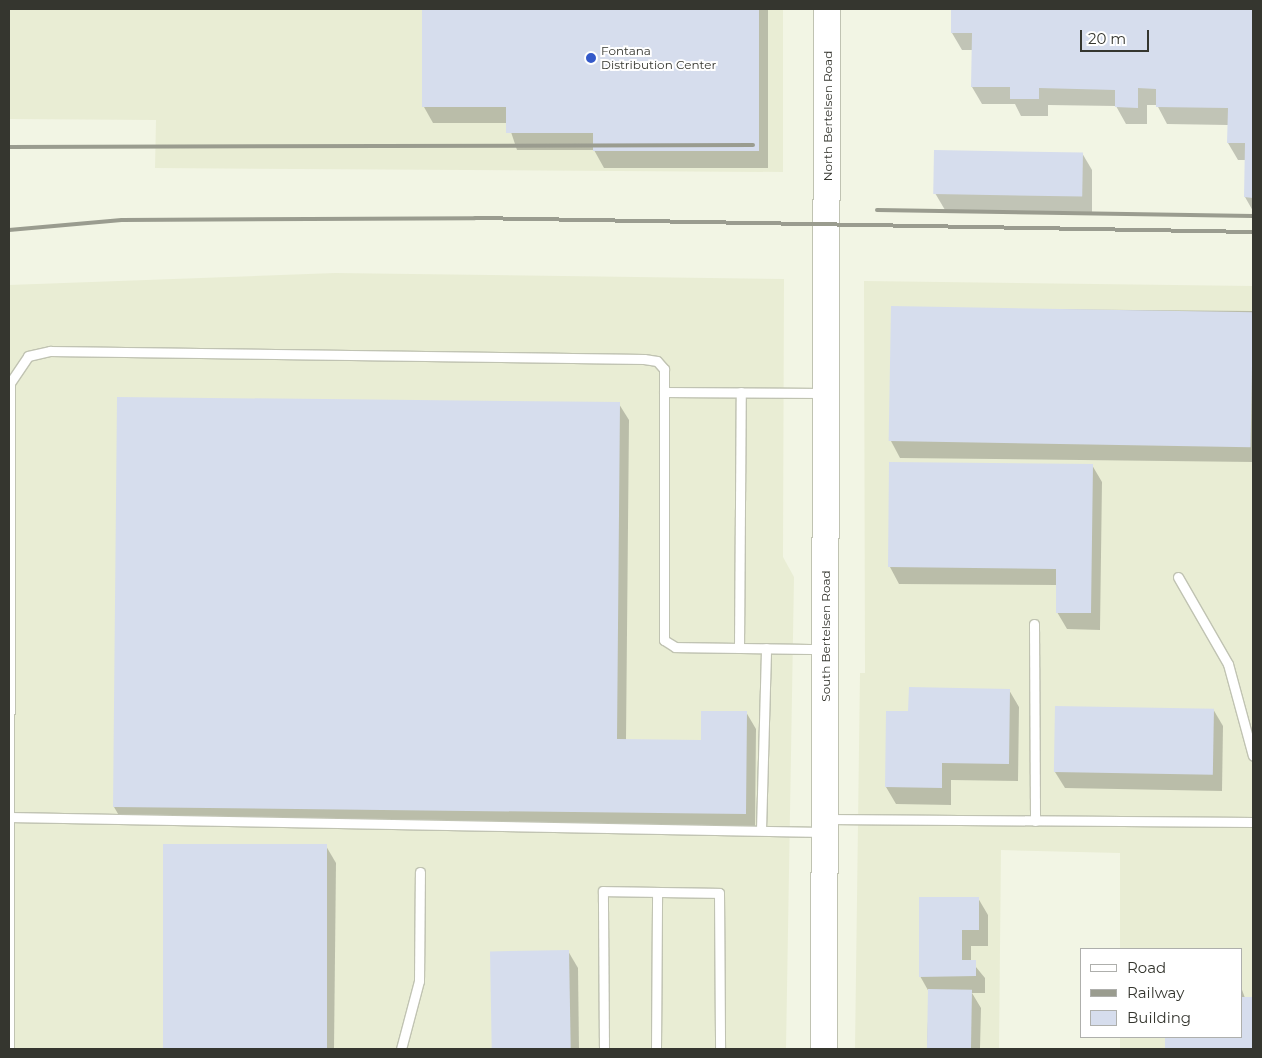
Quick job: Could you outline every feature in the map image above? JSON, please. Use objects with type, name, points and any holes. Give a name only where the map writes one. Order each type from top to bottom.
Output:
[{"type":"street","name":"North Bertelsen Road","points":[[827,9],[828,223]]},
{"type":"street","name":"South Bertelsen Road","points":[[824,1049],[828,223]]},
{"type":"lane","points":[[9,1049],[10,383],[28,356],[50,351],[644,359],[657,361],[664,369],[664,640],[675,647],[826,649]]},
{"type":"lane","points":[[664,392],[827,393]]},
{"type":"lane","points":[[739,648],[741,392]]},
{"type":"lane","points":[[1178,577],[1228,664],[1253,756]]},
{"type":"lane","points":[[1034,624],[1035,820]]},
{"type":"lane","points":[[761,830],[766,648]]},
{"type":"lane","points":[[9,818],[761,830],[824,826],[1035,820],[1253,822]]},
{"type":"lane","points":[[401,1049],[419,981],[420,872]]},
{"type":"lane","points":[[604,1049],[603,891],[719,893],[720,1049]]},
{"type":"lane","points":[[656,1049],[657,892]]},
{"type":"shaded area","points":[[9,9],[783,9],[783,172],[155,168],[156,120],[9,119]]},
{"type":"shaded area","points":[[335,273],[784,279],[783,557],[794,577],[786,1049],[9,1049],[9,285]]},
{"type":"shaded area","points":[[864,281],[1253,286],[1253,1049],[1120,1049],[1120,1038],[1242,1038],[1242,948],[1120,948],[1120,853],[1001,850],[999,1049],[855,1049],[860,673],[865,673]]},
{"type":"building","name":"Fontana Distribution Center","points":[[422,9],[759,9],[759,151],[593,151],[593,133],[506,133],[506,107],[422,107]]},
{"type":"building","points":[[951,9],[1253,9],[1253,198],[1244,197],[1245,143],[1227,143],[1228,108],[1156,107],[1156,89],[1138,88],[1138,108],[1115,107],[1115,90],[1039,88],[1039,99],[1010,99],[1010,87],[971,87],[972,33],[951,33]]},
{"type":"building","points":[[934,150],[1083,153],[1082,197],[933,194]]},
{"type":"building","points":[[891,306],[1253,312],[1251,447],[889,441]]},
{"type":"building","points":[[117,397],[620,402],[617,739],[701,740],[701,711],[747,711],[746,814],[113,807]]},
{"type":"building","points":[[889,462],[1093,464],[1091,613],[1056,613],[1056,569],[888,567]]},
{"type":"building","points":[[909,687],[1010,689],[1009,764],[942,763],[942,788],[885,787],[886,711],[908,711]]},
{"type":"building","points":[[1055,706],[1214,709],[1213,775],[1054,772]]},
{"type":"building","points":[[163,844],[327,844],[327,1049],[163,1049]]},
{"type":"building","points":[[919,897],[979,897],[979,930],[962,930],[962,960],[976,960],[976,976],[919,977]]},
{"type":"building","points":[[569,950],[571,1049],[492,1049],[490,951]]},
{"type":"building","points":[[928,989],[972,990],[971,1049],[927,1049]]},
{"type":"building","points":[[1242,997],[1253,997],[1253,1049],[1165,1049],[1165,1038],[1242,1038]]},
{"type":"railway","points":[[9,147],[753,145]]},
{"type":"railway","points":[[877,210],[1253,216]]},
{"type":"railway","points":[[9,230],[122,220],[475,218],[1253,232]]},
{"type":"place","name":"Fontana Distribution Center","points":[[591,58]]}]
